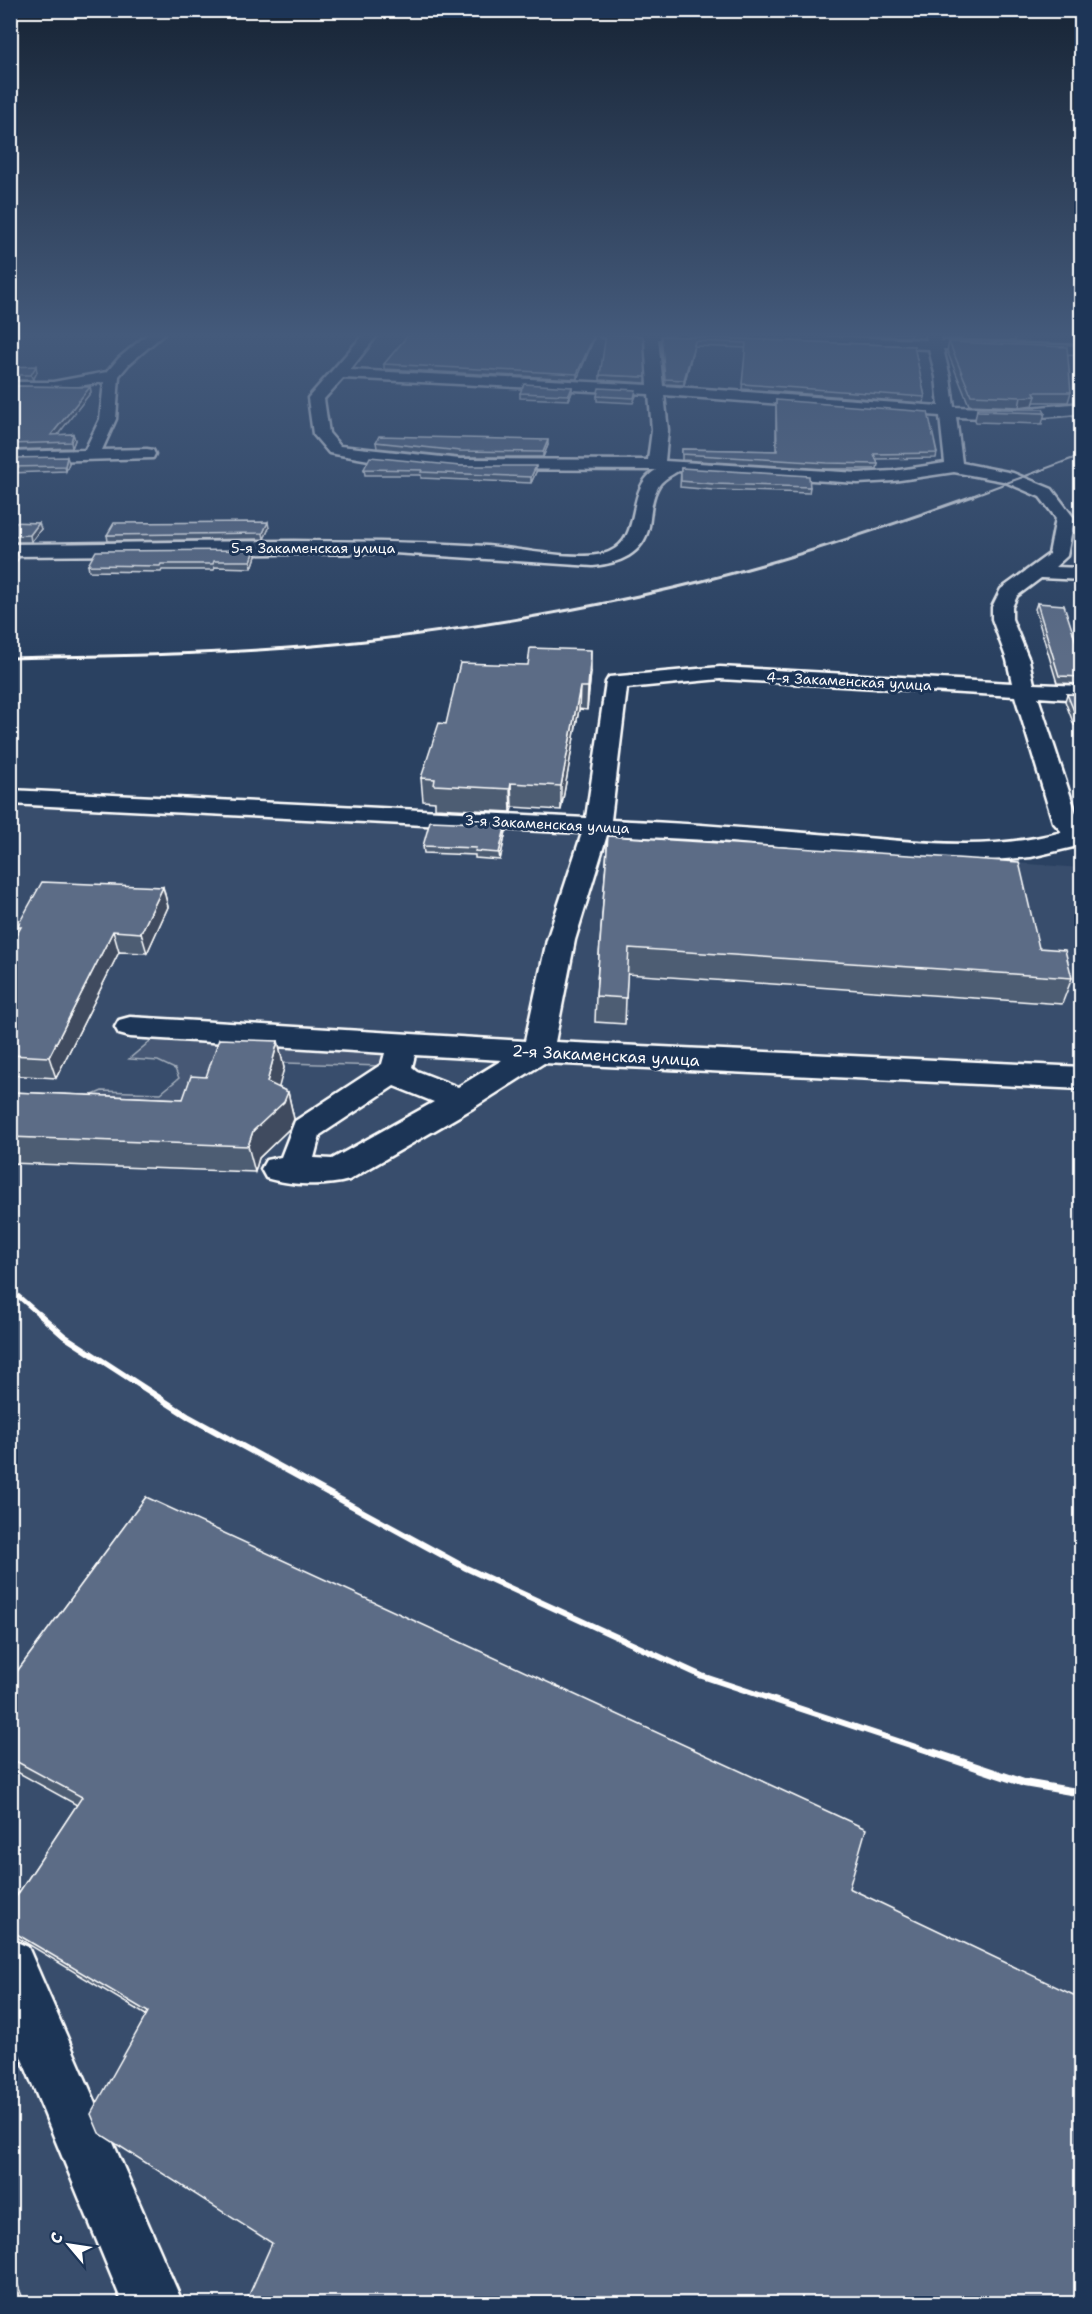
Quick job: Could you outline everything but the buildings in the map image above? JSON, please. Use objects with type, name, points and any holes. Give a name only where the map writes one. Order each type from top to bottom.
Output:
[{"type":"street","points":[[91,454],[97,441]]},
{"type":"street","points":[[326,441],[334,450],[460,464],[664,466],[858,478],[893,476],[954,467],[1007,477],[1062,500],[1065,518],[1058,556],[1008,593],[1002,607],[1002,619],[1018,660],[1024,689],[1066,822],[1080,837]]},
{"type":"street","points":[[661,441],[664,466]]},
{"type":"street","points":[[950,441],[954,467]]},
{"type":"street","points":[[10,457],[147,454]]},
{"type":"street","name":"5-я Закаменская улица","points":[[10,550],[409,548],[514,554],[558,560],[615,556],[630,546],[638,537],[645,495],[650,481],[664,466]]},
{"type":"street","points":[[1036,573],[1082,574]]},
{"type":"street","name":"4-я Закаменская улица","points":[[597,827],[617,682],[720,673],[1082,693]]},
{"type":"street","name":"3-я Закаменская улица","points":[[10,797],[707,832],[965,854],[1031,849],[1080,837]]},
{"type":"street","points":[[462,1100],[406,1079],[399,1057],[306,1129],[286,1169],[338,1171],[462,1100],[538,1052],[561,940],[597,827]]},
{"type":"street","name":"2-я Закаменская улица","points":[[130,1027],[399,1057],[538,1052],[1082,1078]]},
{"type":"street","points":[[10,1965],[153,2304]]},
{"type":"shaded area","points":[[11,807],[620,833],[1081,868],[1081,2303],[11,2304]]},
{"type":"shaded area","points":[[155,1037],[380,1049],[389,1056],[381,1066],[223,1061],[194,1099],[86,1098],[102,1091],[161,1093],[179,1078],[175,1069],[158,1061],[129,1059]]},
{"type":"railway","points":[[969,497],[1082,455]]},
{"type":"railway","points":[[10,658],[276,649],[365,641],[515,620],[615,601],[713,578],[842,541],[973,496]]},
{"type":"railway","points":[[10,1289],[41,1316]]},
{"type":"railway","points":[[39,1314],[64,1336],[189,1417],[466,1568],[702,1676],[937,1754]]},
{"type":"railway","points":[[932,1752],[1024,1783],[1082,1793]]}]
